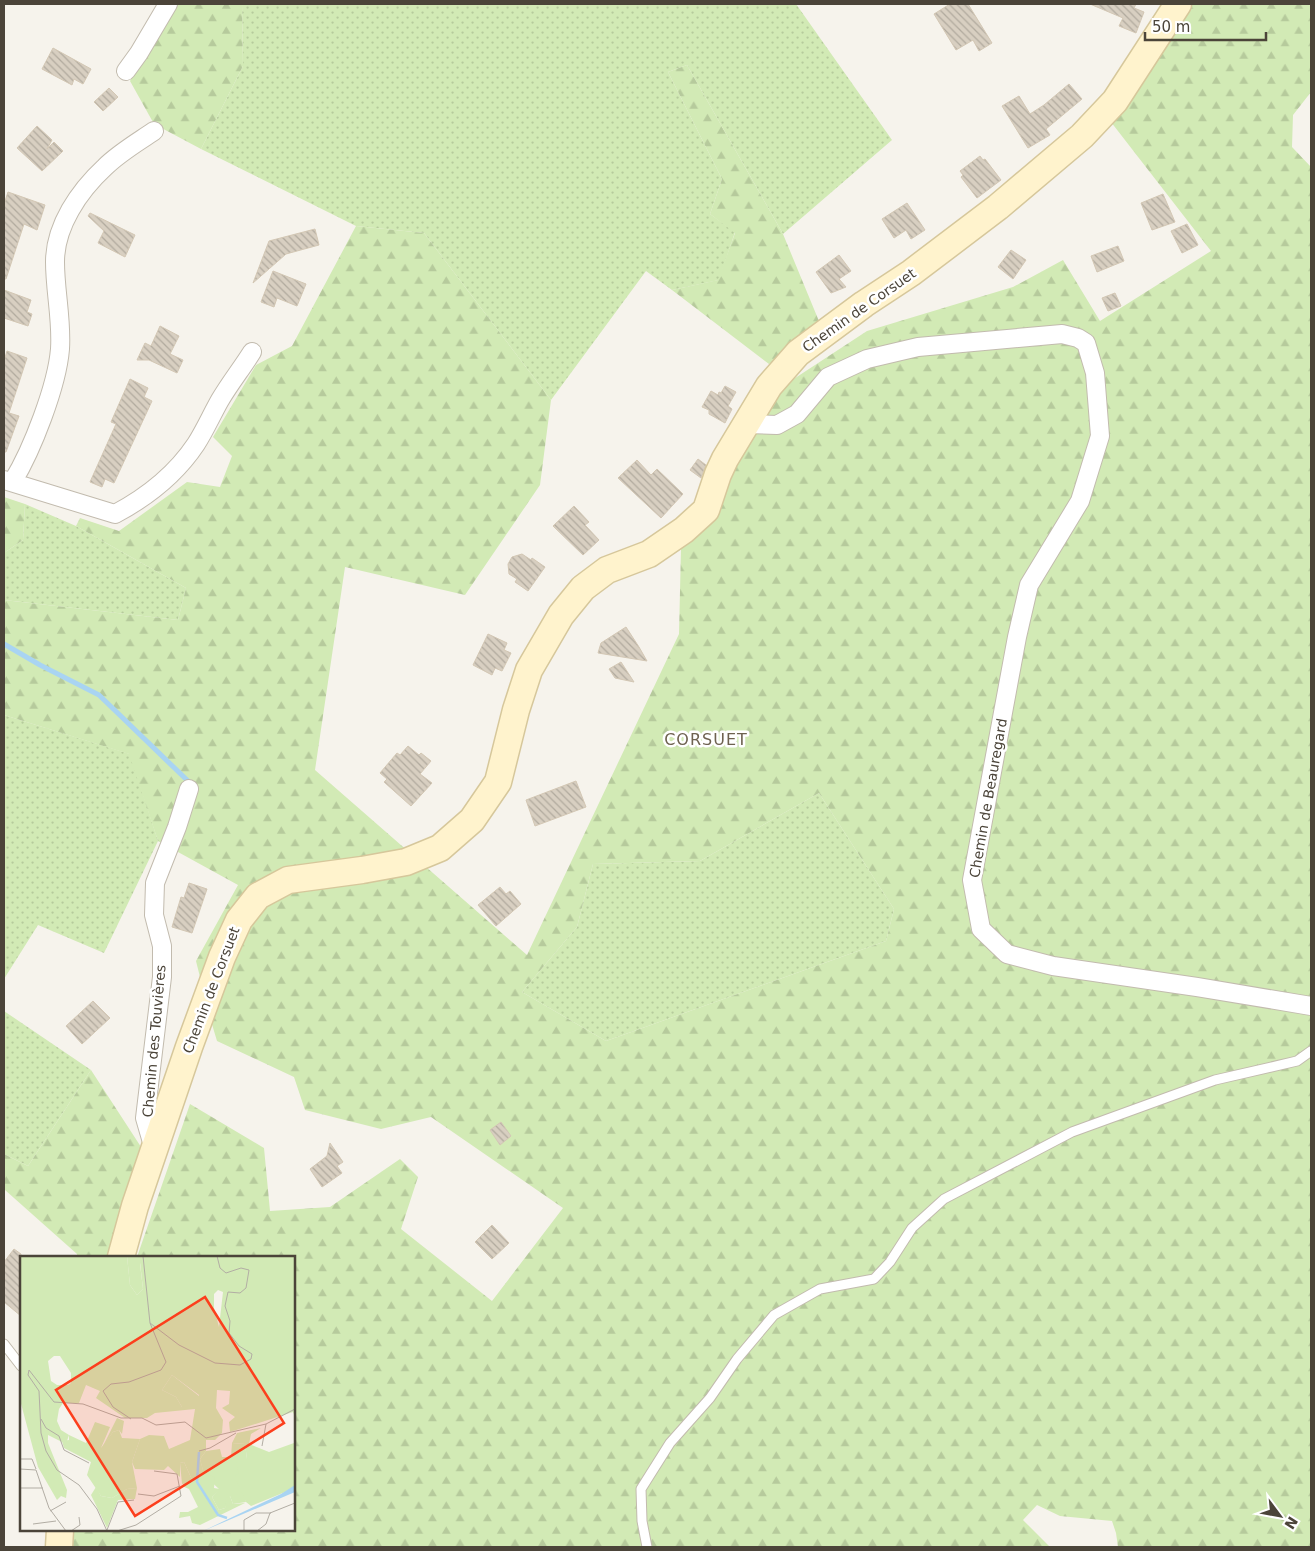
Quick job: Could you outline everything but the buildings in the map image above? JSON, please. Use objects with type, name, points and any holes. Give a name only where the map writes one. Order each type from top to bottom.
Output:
[{"type":"street","points":[[126,72],[140,53],[168,4]]},
{"type":"street","name":"Chemin de Corsuet","points":[[121,1256],[135,1206],[222,957],[239,920],[258,896],[288,880],[406,862],[440,848],[472,820],[498,782],[516,710],[529,670],[560,616],[583,588],[607,570],[649,554],[684,530],[706,510],[721,467],[769,386],[798,352],[864,304],[911,273],[982,219],[1082,136],[1115,101],[1178,4]]},
{"type":"street","points":[[154,131],[105,166],[85,188],[69,213],[59,236],[55,261],[60,350],[56,370],[34,438],[22,466],[8,481],[115,514],[134,504],[162,483],[196,444],[221,399],[252,352]]},
{"type":"street","name":"Chemin de Beauregard","points":[[747,424],[776,425],[797,414],[828,377],[867,359],[918,347],[1062,334],[1078,338],[1086,343],[1095,373],[1100,436],[1080,501],[1029,585],[1017,637],[972,880],[981,929],[1007,954],[1052,966],[1187,985],[1311,1006]]},
{"type":"street","name":"Chemin des Touvières","points":[[154,1150],[145,1118],[162,977],[162,946],[154,915],[155,883],[190,789]]},
{"type":"lane","points":[[647,1547],[642,1521],[641,1489],[670,1443],[710,1398],[737,1358],[774,1315],[820,1289],[874,1279],[890,1262],[912,1228],[944,1199],[1072,1132],[1216,1080],[1297,1061],[1311,1051]]},
{"type":"lane","points":[[4,1344],[20,1365]]},
{"type":"green space","points":[[175,4],[242,4],[243,66],[201,149],[154,124],[130,81]]},
{"type":"green space","points":[[242,4],[796,4],[892,140],[783,234],[687,65],[668,72],[722,179],[710,214],[735,232],[719,280],[672,290],[646,271],[551,400],[424,233],[356,226],[201,149],[243,66]]},
{"type":"green space","points":[[1177,4],[1311,4],[1311,92],[1293,115],[1292,147],[1311,167],[1311,1547],[1118,1547],[1112,1521],[1060,1516],[1037,1505],[1023,1520],[1050,1547],[58,1547],[62,1531],[295,1531],[295,1256],[137,1256],[190,1104],[264,1148],[270,1211],[330,1207],[400,1159],[418,1177],[401,1229],[492,1301],[563,1208],[431,1117],[381,1129],[305,1110],[294,1077],[217,1041],[196,961],[238,885],[158,841],[129,754],[4,715],[4,600],[178,620],[186,588],[76,526],[80,518],[119,531],[187,482],[220,487],[232,456],[213,437],[256,365],[292,346],[356,226],[424,233],[551,400],[540,485],[465,595],[345,567],[315,770],[527,955],[679,634],[681,548],[786,384],[867,331],[1013,287],[1063,260],[1100,321],[1211,251],[1104,113]],"holes":[[[819,793],[894,909],[886,941],[606,1041],[522,992],[577,927],[593,864],[700,861]]]},
{"type":"green space","points":[[687,65],[783,234],[821,326],[769,364],[672,290],[718,280],[735,233],[710,214],[722,179],[668,72]]},
{"type":"green space","points":[[4,497],[25,504],[23,540],[4,553]]},
{"type":"green space","points":[[25,504],[76,526],[186,588],[178,620],[4,600],[4,553],[23,540]]},
{"type":"green space","points":[[4,715],[130,754],[158,841],[104,953],[38,925],[4,979]]},
{"type":"green space","points":[[819,793],[894,909],[886,941],[606,1041],[522,992],[577,927],[593,864],[700,861]]},
{"type":"green space","points":[[4,1011],[91,1070],[28,1166],[4,1154]]},
{"type":"green space","points":[[91,1070],[143,1150],[108,1256],[77,1256],[4,1191],[4,1154],[28,1166]]},
{"type":"waterway","points":[[4,644],[99,695],[189,782]]},
{"type":"district","name":"CORSUET","points":[[706,739]]}]
